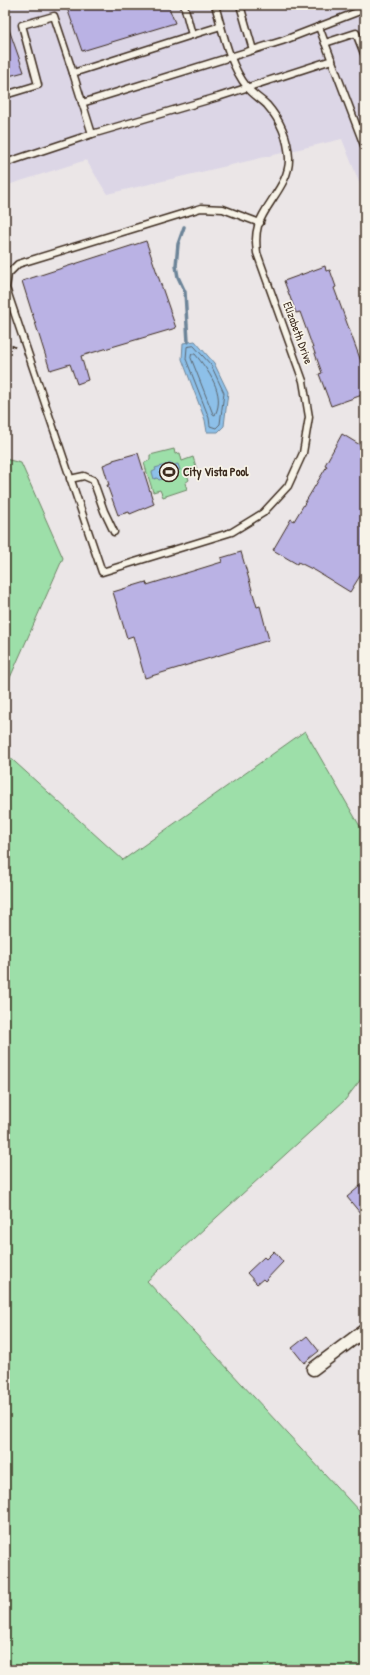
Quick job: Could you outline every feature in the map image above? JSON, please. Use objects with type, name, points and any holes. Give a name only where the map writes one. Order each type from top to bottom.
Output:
[{"type":"street","points":[[313,1369],[365,1330]]},
{"type":"lane","points":[[184,5],[192,35]]},
{"type":"lane","name":"Elizabeth Drive","points":[[70,479],[102,572],[232,532],[263,513],[288,486],[303,453],[309,417],[303,381],[257,253],[256,240],[260,223],[285,178],[289,159],[286,139],[280,123],[267,105],[247,87],[230,57],[215,5]]},
{"type":"lane","points":[[240,5],[253,50]]},
{"type":"lane","points":[[82,103],[282,41],[365,9]]},
{"type":"lane","points":[[5,95],[38,85],[22,25],[54,16],[92,134]]},
{"type":"lane","points":[[73,73],[221,26]]},
{"type":"lane","points":[[319,27],[365,148]]},
{"type":"lane","points":[[325,43],[356,33],[365,56]]},
{"type":"lane","points":[[5,163],[92,134],[332,60]]},
{"type":"lane","points":[[114,532],[93,480],[84,476],[70,479],[6,288],[8,274],[18,264],[201,208],[223,209],[260,223]]},
{"type":"path","points":[[5,343],[19,348],[26,348]]},
{"type":"shaded area","points":[[5,5],[365,5],[365,197],[342,139],[107,194],[86,160],[5,186]]},
{"type":"green space","name":"City Vista Pool","points":[[174,449],[175,454],[180,453],[182,461],[193,457],[197,470],[187,474],[189,480],[185,483],[187,489],[163,497],[160,490],[153,492],[144,463],[150,460],[150,455]]},
{"type":"green space","points":[[5,459],[21,463],[63,558],[5,689]]},
{"type":"green space","points":[[305,731],[365,835],[365,1074],[345,1100],[147,1281],[359,1511],[365,1543],[365,1670],[5,1670],[5,753],[123,860]]},
{"type":"water","points":[[195,341],[214,363],[228,392],[224,426],[218,432],[207,432],[205,420],[182,359],[183,343]]},
{"type":"water","points":[[172,463],[173,465],[178,464],[180,470],[175,472],[176,475],[159,480],[157,478],[154,479],[152,472],[156,470],[155,468]]},
{"type":"building","points":[[66,5],[168,5],[175,23],[82,51]]},
{"type":"building","points":[[6,21],[24,72],[5,77],[5,22]]},
{"type":"building","points":[[146,241],[176,328],[81,356],[88,380],[77,384],[70,364],[50,370],[22,281]]},
{"type":"building","points":[[325,266],[326,271],[330,270],[336,287],[334,288],[365,372],[365,394],[331,406],[319,374],[322,373],[300,312],[296,313],[284,281]]},
{"type":"building","points":[[342,434],[365,448],[365,568],[350,592],[316,571],[298,562],[297,564],[273,550],[291,519],[294,521],[327,466],[325,465]]},
{"type":"building","points":[[138,453],[154,504],[130,514],[129,512],[118,515],[107,485],[109,485],[103,465],[113,460]]},
{"type":"building","points":[[241,552],[257,607],[260,606],[269,640],[145,678],[133,636],[127,638],[113,592],[146,582],[147,585],[222,562],[221,558]]},
{"type":"building","points":[[365,1182],[365,1219],[347,1197]]},
{"type":"building","points":[[274,1251],[283,1262],[265,1281],[263,1279],[257,1284],[247,1273],[264,1257],[266,1259]]},
{"type":"building","points":[[307,1336],[319,1351],[304,1363],[292,1348]]},
{"type":"waterway","points":[[184,227],[178,244],[176,266],[178,277],[185,292],[188,342]]},
{"type":"place","name":"City Vista Pool","points":[[169,472]]}]
